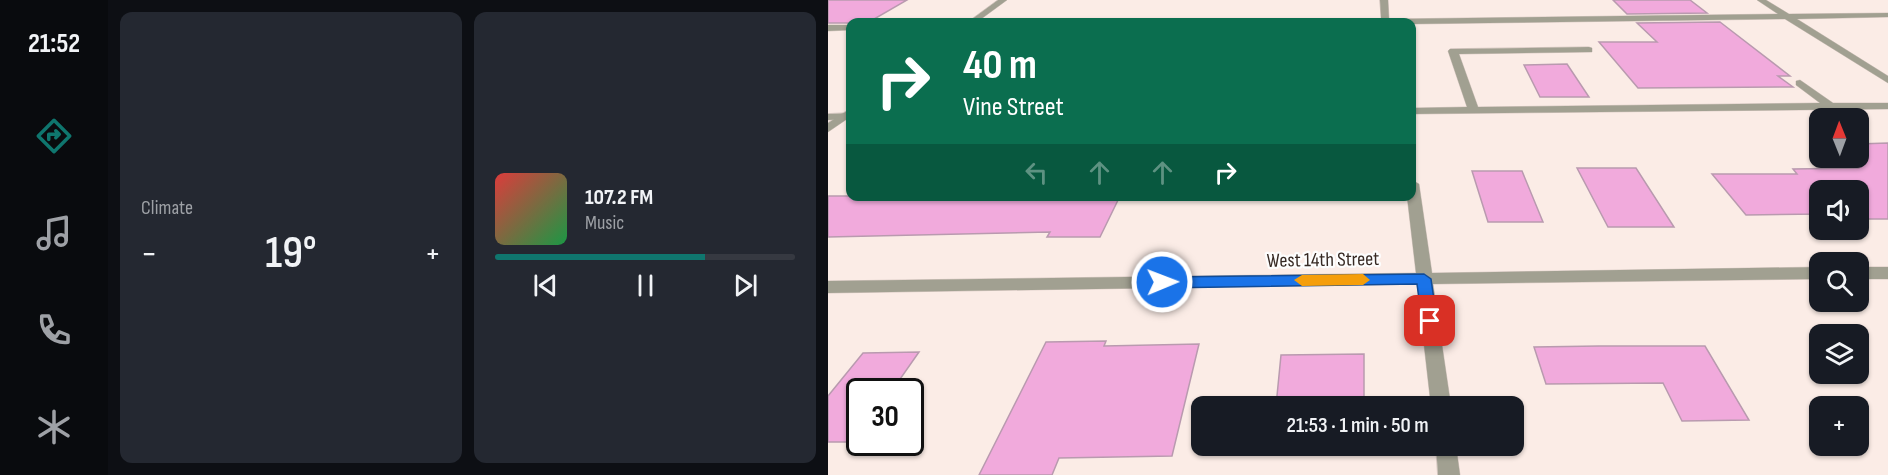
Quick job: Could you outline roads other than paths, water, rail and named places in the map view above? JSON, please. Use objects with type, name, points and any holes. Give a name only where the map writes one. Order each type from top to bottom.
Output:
[{"type":"street","points":[[978,18],[1003,0]]},
{"type":"street","points":[[1384,0],[1385,18]]},
{"type":"street","points":[[1761,0],[1888,80]]},
{"type":"street","points":[[1416,22],[1888,15]]},
{"type":"street","points":[[828,28],[846,28]]},
{"type":"street","points":[[1474,110],[1453,51],[1589,50]]},
{"type":"street","points":[[1800,83],[1830,106]]},
{"type":"street","points":[[1416,111],[1888,106]]},
{"type":"street","points":[[828,117],[846,115]]},
{"type":"street","points":[[828,128],[846,116]]},
{"type":"street","points":[[1414,201],[1440,396]]},
{"type":"street","name":"West 14th Street","points":[[828,287],[1809,273]]},
{"type":"street","points":[[1869,273],[1888,273]]},
{"type":"street","points":[[1447,456],[1449,475]]}]
